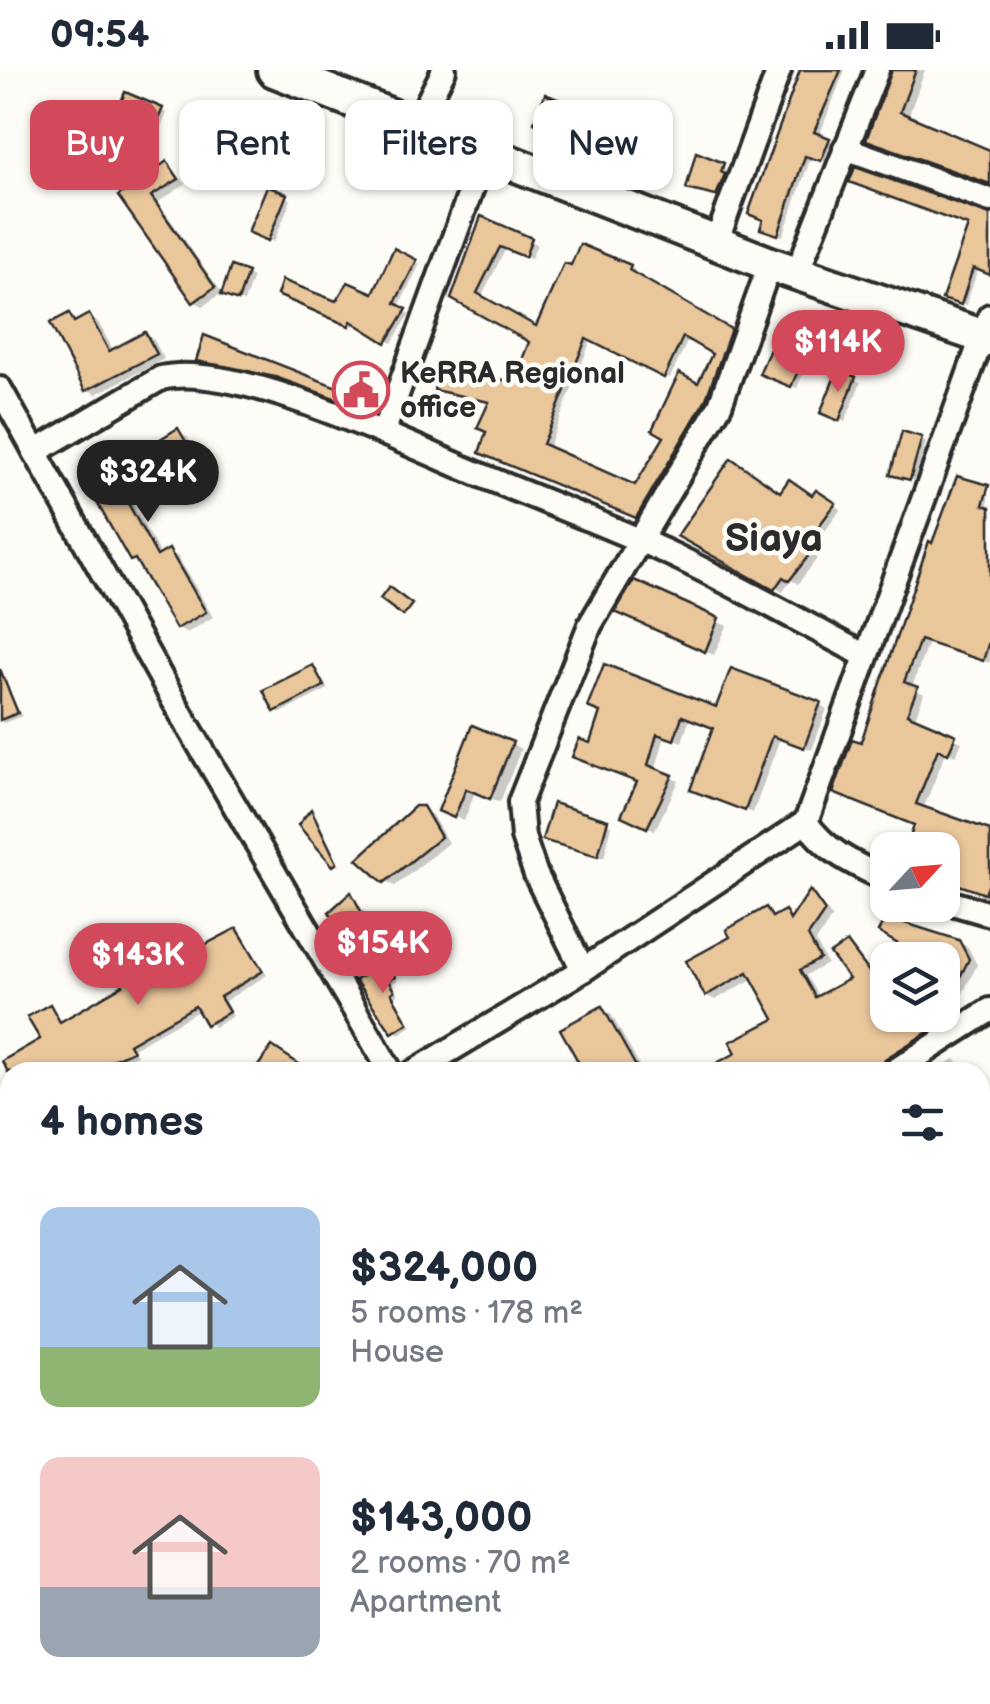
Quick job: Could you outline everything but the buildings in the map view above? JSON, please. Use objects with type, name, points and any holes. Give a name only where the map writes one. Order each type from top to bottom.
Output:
[{"type":"main road","points":[[274,70],[353,100]]},
{"type":"main road","points":[[513,163],[783,268],[988,331]]},
{"type":"street","points":[[429,100],[444,70]]},
{"type":"street","points":[[716,243],[779,70]]},
{"type":"street","points":[[583,970],[536,875],[523,837],[520,802],[590,625],[638,540],[696,452],[845,148],[877,70]]},
{"type":"street","points":[[845,148],[990,200]]},
{"type":"street","points":[[383,433],[471,190]]},
{"type":"street","points":[[431,1062],[583,970],[806,822],[864,655],[988,331]]},
{"type":"street","points":[[35,452],[161,378],[184,373],[235,383],[383,433],[638,540],[864,655]]},
{"type":"street","points":[[0,388],[385,1062]]},
{"type":"street","points":[[806,822],[817,838],[841,857],[870,871]]},
{"type":"street","points":[[960,905],[990,914]]},
{"type":"street","points":[[909,1062],[990,1010]]},
{"type":"place","name":"KeRRA Regional office","points":[[361,390]]},
{"type":"district","name":"Siaya","points":[[774,537]]}]
